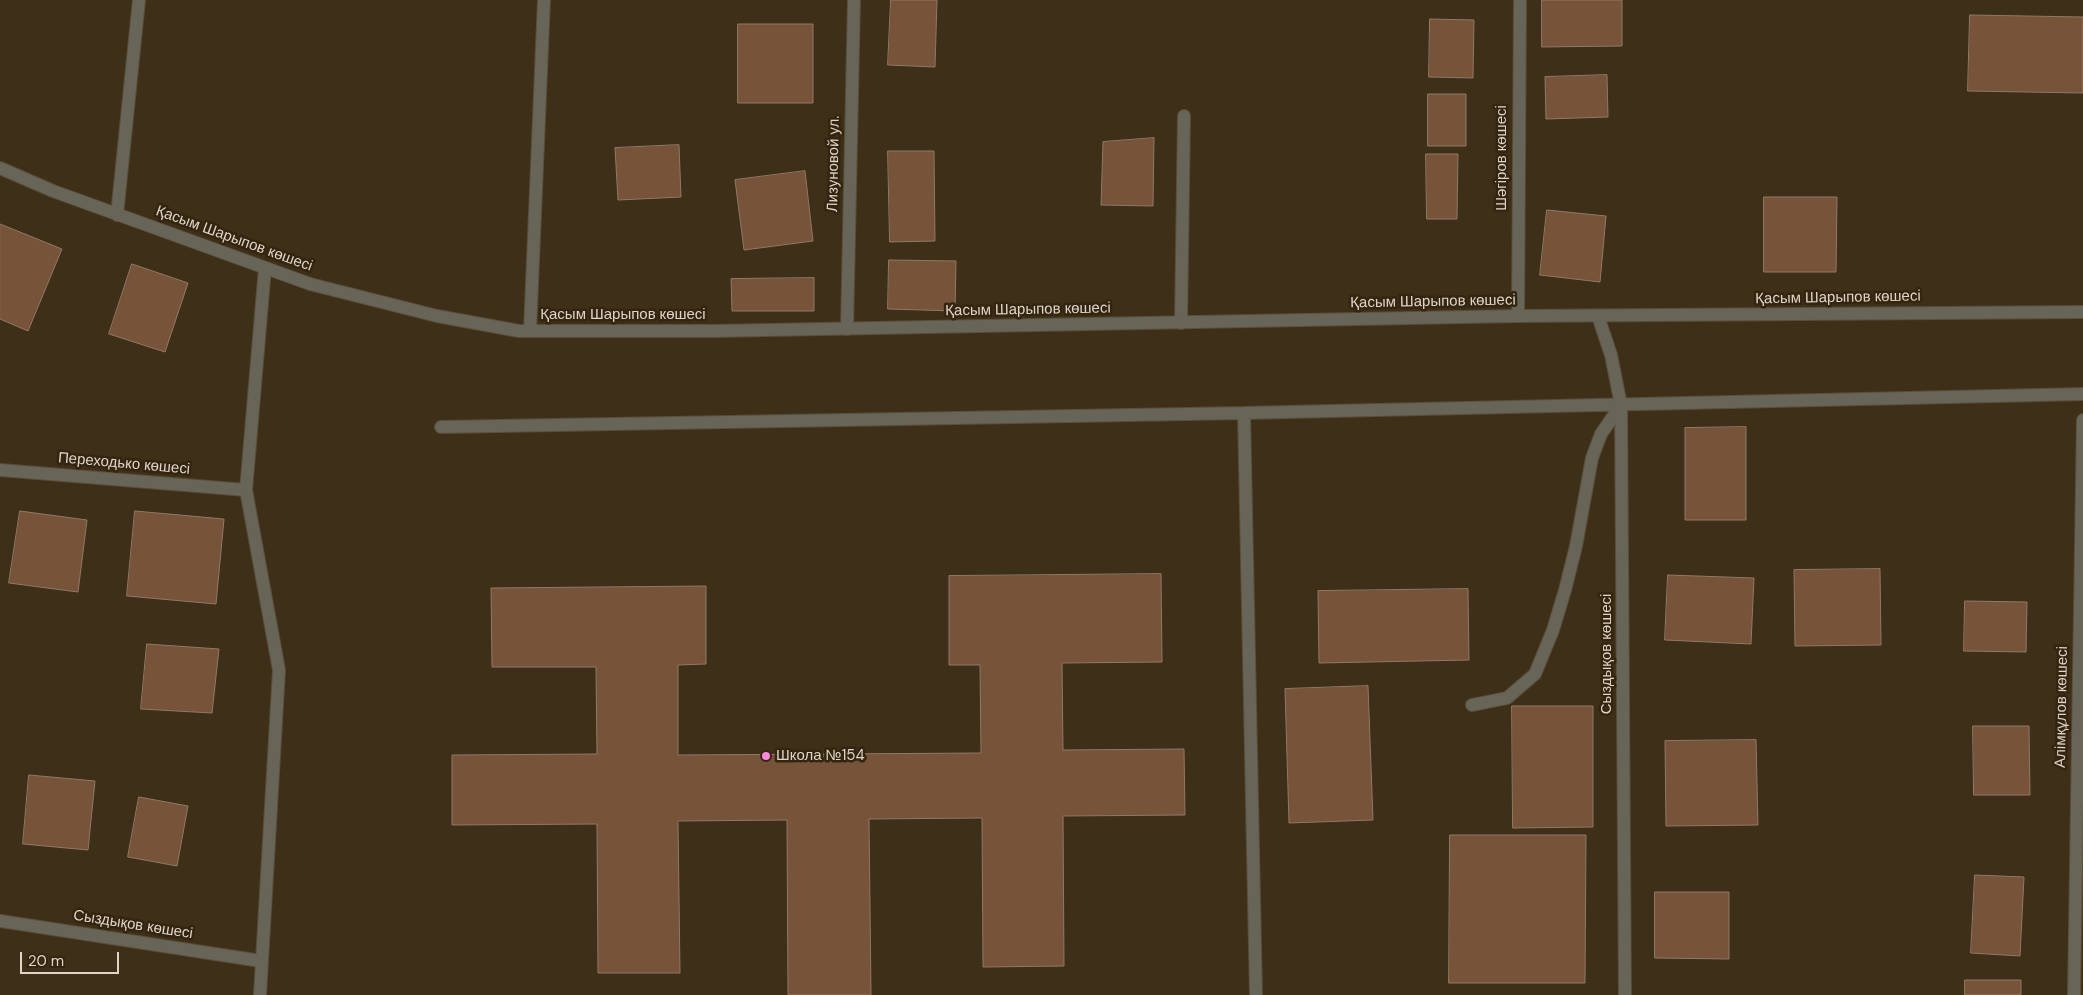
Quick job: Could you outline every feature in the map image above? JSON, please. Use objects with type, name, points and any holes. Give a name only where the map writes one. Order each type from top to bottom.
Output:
[{"type":"street","points":[[117,215],[140,0]]},
{"type":"street","points":[[530,331],[544,0]]},
{"type":"street","name":"Лизуновой ул.","points":[[847,329],[854,0]]},
{"type":"street","name":"Шәгіров көшесі","points":[[1518,316],[1520,0]]},
{"type":"street","points":[[1180,323],[1184,116]]},
{"type":"street","name":"Қасым Шарыпов көшесі","points":[[0,168],[53,191],[117,215],[310,284],[436,316],[519,331],[847,329],[1518,316],[2083,312]]},
{"type":"street","points":[[260,995],[279,670],[246,490],[265,268]]},
{"type":"street","name":"Сыздықов көшесі","points":[[1598,316],[1611,355],[1621,405],[1626,995]]},
{"type":"street","points":[[442,427],[1244,413],[2083,394]]},
{"type":"street","points":[[1472,705],[1507,698],[1535,674],[1553,630],[1565,590],[1576,546],[1592,458],[1601,434],[1621,405]]},
{"type":"street","points":[[1244,413],[1256,995]]},
{"type":"street","name":"Алімқұлов көшесі","points":[[2074,995],[2081,692],[2083,420]]},
{"type":"street","name":"Переходько көшесі","points":[[0,470],[246,490]]},
{"type":"street","name":"Сыздықов көшесі","points":[[0,921],[261,961]]},
{"type":"building","points":[[891,0],[937,0],[935,67],[888,65]]},
{"type":"building","points":[[1542,0],[1622,0],[1622,46],[1542,47]]},
{"type":"building","points":[[1970,15],[2083,17],[2083,93],[1968,91]]},
{"type":"building","points":[[1430,19],[1474,20],[1473,78],[1429,77]]},
{"type":"building","points":[[738,24],[813,24],[813,103],[738,103]]},
{"type":"building","points":[[1607,75],[1608,117],[1546,119],[1545,77]]},
{"type":"building","points":[[1428,94],[1466,94],[1466,146],[1428,146]]},
{"type":"building","points":[[1154,138],[1153,206],[1101,205],[1103,142]]},
{"type":"building","points":[[679,145],[681,197],[618,200],[615,148]]},
{"type":"building","points":[[888,151],[934,151],[935,241],[890,242]]},
{"type":"building","points":[[1426,154],[1458,154],[1457,219],[1427,219]]},
{"type":"building","points":[[805,171],[813,241],[744,250],[735,180]]},
{"type":"building","points":[[1764,197],[1837,197],[1836,272],[1764,272]]},
{"type":"building","points":[[1547,210],[1606,216],[1600,282],[1540,275]]},
{"type":"building","points":[[0,224],[62,249],[28,331],[0,319]]},
{"type":"building","points":[[889,260],[956,261],[955,311],[888,309]]},
{"type":"building","points":[[132,264],[188,283],[165,352],[109,334]]},
{"type":"building","points":[[814,278],[814,311],[732,311],[731,279]]},
{"type":"building","points":[[1746,427],[1746,520],[1685,520],[1685,428]]},
{"type":"building","points":[[20,511],[87,520],[78,592],[9,583]]},
{"type":"building","points":[[135,511],[224,519],[216,604],[127,596]]},
{"type":"building","points":[[1880,569],[1881,645],[1795,646],[1794,570]]},
{"type":"building","points":[[1161,574],[1162,662],[1062,663],[1063,750],[1184,749],[1185,815],[1063,816],[1064,966],[983,967],[982,818],[869,819],[871,995],[788,995],[787,820],[678,821],[680,973],[598,973],[597,824],[452,825],[452,755],[597,754],[596,667],[492,667],[491,588],[706,586],[706,664],[678,665],[678,755],[981,753],[980,665],[949,665],[949,576]]},
{"type":"building","points":[[1668,575],[1754,578],[1751,644],[1665,640]]},
{"type":"building","points":[[1468,589],[1469,660],[1319,663],[1318,591]]},
{"type":"building","points":[[1965,601],[2027,602],[2026,652],[1964,651]]},
{"type":"building","points":[[147,644],[219,649],[212,713],[141,709]]},
{"type":"building","points":[[1368,686],[1373,820],[1289,823],[1285,689]]},
{"type":"building","points":[[1512,706],[1593,706],[1593,827],[1513,828]]},
{"type":"building","points":[[1973,726],[2029,726],[2030,795],[1974,795]]},
{"type":"building","points":[[1756,740],[1758,825],[1666,826],[1665,741]]},
{"type":"building","points":[[29,775],[95,781],[88,850],[23,844]]},
{"type":"building","points":[[139,797],[188,806],[177,866],[128,857]]},
{"type":"building","points":[[1450,835],[1586,835],[1585,983],[1449,983]]},
{"type":"building","points":[[1975,875],[2024,877],[2020,956],[1971,953]]},
{"type":"building","points":[[1655,892],[1729,892],[1729,959],[1655,958]]},
{"type":"building","points":[[1965,980],[2021,980],[2021,995],[1965,995]]},
{"type":"place","name":"Школа №154","points":[[766,756]]}]
